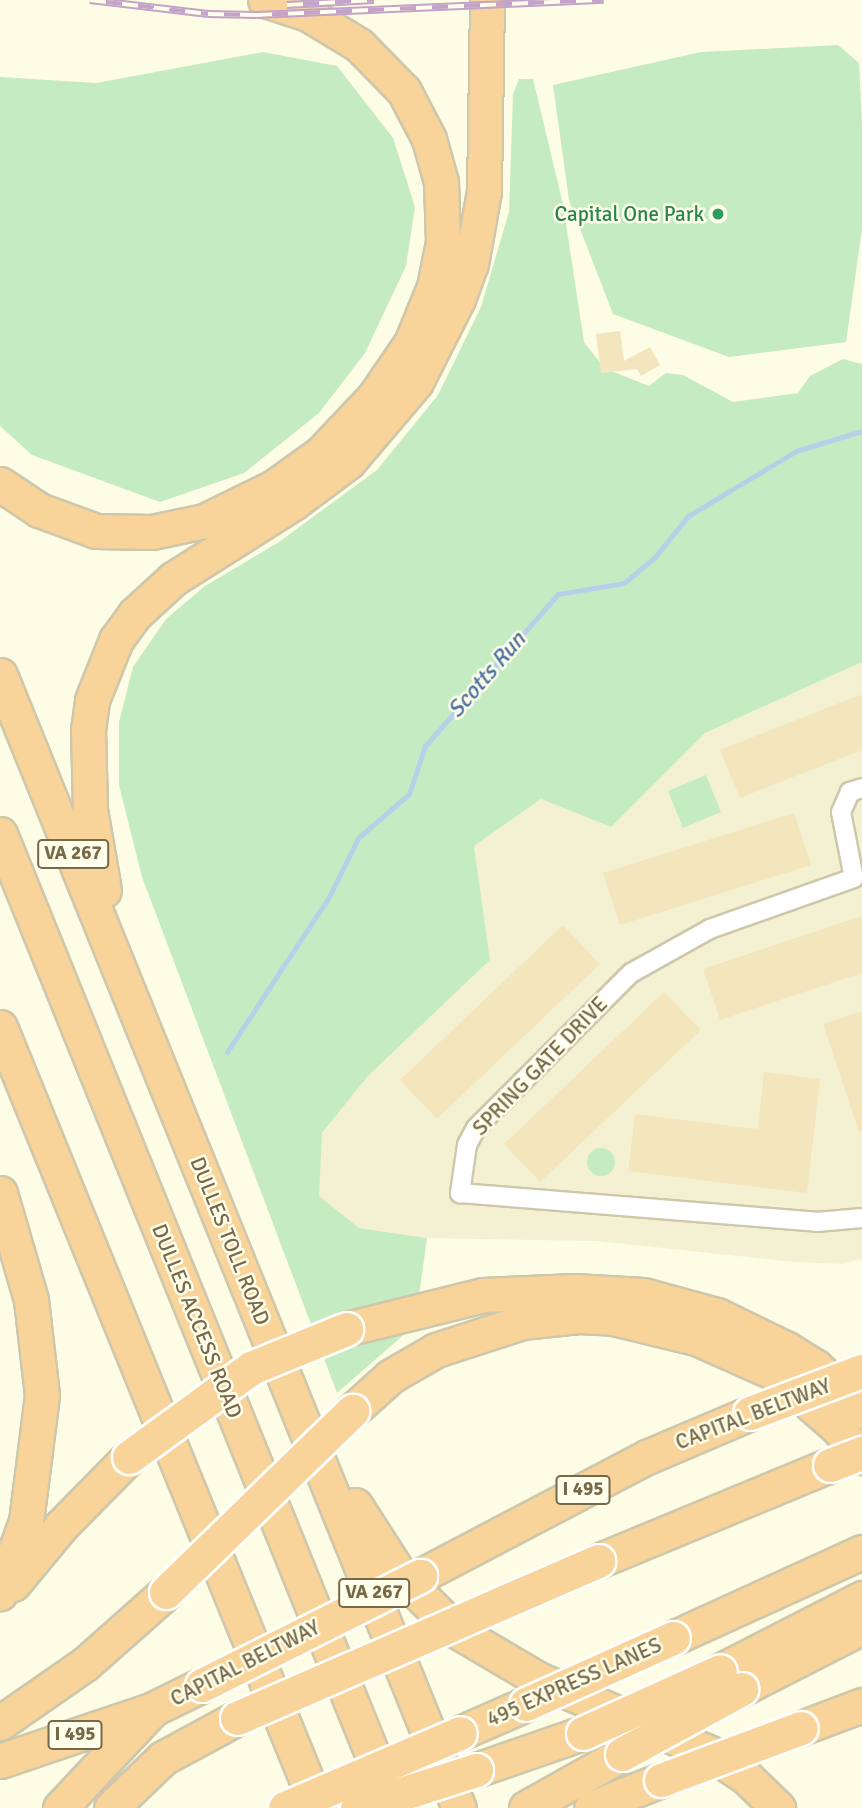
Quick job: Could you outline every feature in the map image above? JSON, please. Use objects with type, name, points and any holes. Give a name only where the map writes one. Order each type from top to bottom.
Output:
[{"type":"highway","points":[[0,484],[39,510],[96,531],[152,532],[204,521],[274,487],[320,454],[374,397],[411,344],[433,287],[443,243],[441,182],[429,139],[404,91],[359,45],[308,14],[265,0]]},
{"type":"highway","points":[[146,1034],[108,906],[90,810],[88,730],[103,668],[122,631],[157,591],[348,462],[416,382],[458,299],[479,226],[484,191],[487,0]]},
{"type":"highway","points":[[486,50],[503,0]]},
{"type":"highway","name":"DULLES TOLL ROAD","points":[[0,674],[459,1808]]},
{"type":"highway","name":"DULLES ACCESS ROAD","points":[[0,834],[394,1808]]},
{"type":"highway","points":[[0,1027],[318,1808]]},
{"type":"highway","points":[[0,1193],[31,1300],[42,1395],[26,1521],[0,1593]]},
{"type":"highway","points":[[0,1603],[35,1555],[129,1457],[251,1368],[346,1329],[483,1295],[551,1291],[643,1295],[716,1315],[787,1349],[816,1367],[862,1411]]},
{"type":"highway","points":[[0,1723],[85,1664],[166,1592],[391,1376],[436,1350],[523,1322],[579,1315],[613,1318],[696,1338],[775,1373],[836,1427],[862,1455],[830,1465],[597,1561],[237,1718],[163,1758],[111,1808]]},
{"type":"highway","name":"CAPITAL BELTWAY","points":[[0,1760],[151,1710],[420,1576],[647,1457],[750,1413],[862,1371]]},
{"type":"highway","points":[[287,1380],[384,1552],[441,1619],[517,1669],[710,1753],[746,1777],[778,1808]]},
{"type":"highway","name":"495 EXPRESS LANES","points":[[285,1808],[526,1704],[862,1552]]},
{"type":"highway","points":[[526,1808],[622,1754],[730,1680],[859,1609]]},
{"type":"highway","points":[[357,1808],[476,1770],[730,1680]]},
{"type":"highway","points":[[591,1808],[862,1705]]},
{"type":"highway","points":[[60,1808],[151,1710]]},
{"type":"street","name":"SPRING GATE DRIVE","points":[[862,788],[850,792],[841,812],[854,878],[710,929],[631,973],[476,1128],[467,1145],[460,1193],[817,1222],[862,1218]]},
{"type":"shaded area","points":[[862,662],[862,1259],[843,1264],[794,1262],[596,1241],[427,1238],[359,1228],[318,1196],[322,1133],[368,1076],[490,960],[474,846],[541,799],[611,827],[705,733]]},
{"type":"green space","name":"Capital One Park","points":[[838,45],[859,63],[862,124],[862,229],[846,342],[729,357],[613,314],[569,200],[553,85],[701,52]]},
{"type":"green space","points":[[263,52],[337,66],[393,138],[415,207],[406,266],[365,353],[319,413],[244,473],[160,502],[32,455],[0,426],[0,77],[96,83]]},
{"type":"green space","points":[[519,79],[533,79],[563,204],[584,342],[604,368],[649,386],[666,373],[683,375],[733,402],[798,393],[810,376],[843,359],[862,364],[862,662],[705,733],[611,827],[541,799],[474,846],[490,960],[368,1076],[322,1133],[319,1196],[359,1228],[427,1238],[415,1325],[337,1393],[142,877],[119,785],[119,722],[133,667],[166,619],[205,586],[279,542],[377,470],[438,395],[481,307],[509,212],[513,94]]},
{"type":"green space","points":[[706,775],[721,812],[683,828],[668,791]]},
{"type":"green space","points":[[601,1148],[611,1152],[615,1162],[611,1172],[601,1176],[591,1172],[587,1162],[591,1152]]},
{"type":"building","points":[[620,331],[624,361],[650,347],[660,365],[641,376],[637,369],[601,373],[596,334]]},
{"type":"building","points":[[862,694],[862,750],[740,798],[720,750]]},
{"type":"building","points":[[794,813],[811,865],[620,925],[603,873]]},
{"type":"building","points":[[862,916],[862,973],[720,1020],[703,969]]},
{"type":"building","points":[[563,925],[600,964],[437,1119],[400,1080]]},
{"type":"building","points":[[664,992],[701,1030],[540,1182],[504,1144]]},
{"type":"building","points":[[862,1011],[862,1131],[859,1132],[823,1024]]},
{"type":"building","points":[[764,1072],[820,1079],[807,1193],[628,1171],[635,1114],[758,1129]]},
{"type":"waterway","name":"Scotts Run","points":[[227,1052],[329,897],[358,838],[409,794],[425,746],[558,594],[624,583],[654,558],[688,516],[796,451],[862,431]]},
{"type":"railway","points":[[90,0],[208,14],[256,15],[604,0]]},
{"type":"railway","points":[[287,5],[374,0]]},
{"type":"place","name":"Capital One Park","points":[[718,214]]}]
